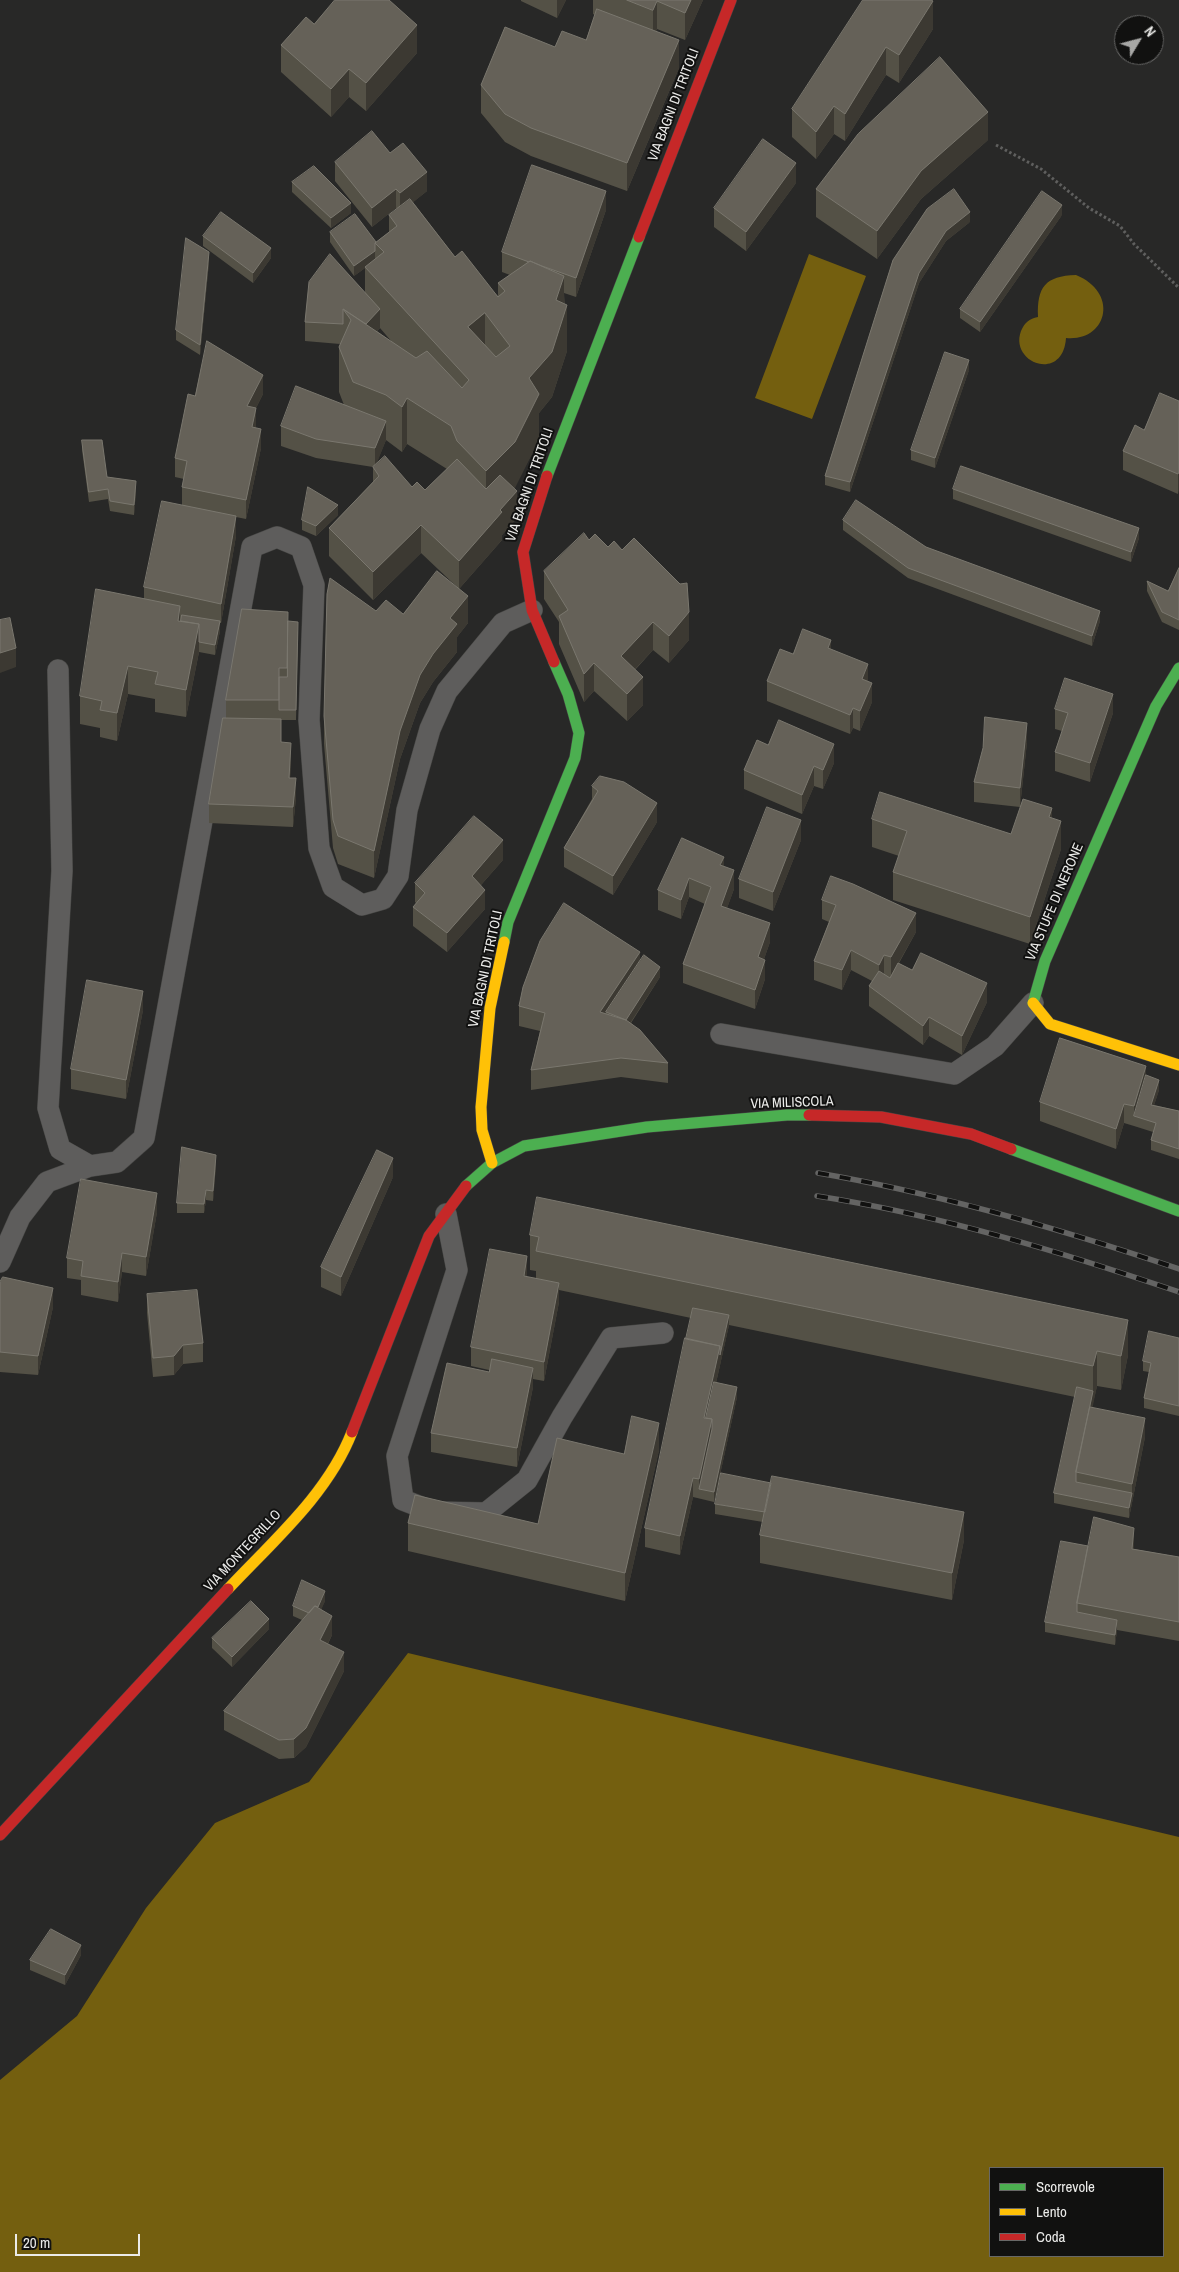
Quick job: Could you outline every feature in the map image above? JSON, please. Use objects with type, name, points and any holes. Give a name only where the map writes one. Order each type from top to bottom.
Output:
[{"type":"street","name":"VIA BAGNI DI TRITOLI","points":[[492,1163],[482,1130],[481,1107],[482,1076],[492,999],[508,922],[575,758],[579,733],[568,694],[532,610],[523,552],[549,470],[731,0]]},
{"type":"street","name":"VIA STUFE DI NERONE","points":[[1033,1003],[1045,961],[1156,706],[1179,668]]},
{"type":"street","points":[[1033,1003],[1050,1024],[1179,1066]]},
{"type":"street","name":"VIA MILISCOLA","points":[[429,1236],[466,1186],[492,1163],[524,1146],[647,1127],[787,1115],[881,1117],[971,1134],[1179,1211]]},
{"type":"street","name":"VIA MONTEGRILLO","points":[[0,1835],[317,1493],[346,1447],[429,1236]]},
{"type":"lane","points":[[0,1262],[20,1216],[47,1182],[90,1166],[117,1162],[144,1138],[252,548],[277,538],[301,547],[314,585],[309,720],[319,848],[333,887],[362,905],[383,899],[398,876],[407,810],[430,729],[447,691],[503,623],[532,610]]},
{"type":"lane","points":[[58,670],[62,871],[48,1108],[60,1149],[90,1166]]},
{"type":"lane","points":[[720,1034],[954,1074],[995,1046],[1033,1003]]},
{"type":"lane","points":[[446,1214],[457,1270],[397,1456],[403,1500],[434,1512],[486,1513],[526,1480],[611,1338],[663,1333]]},
{"type":"path","points":[[996,145],[1041,169],[1089,208],[1120,226],[1134,244],[1179,288]]},
{"type":"shaded area","points":[[809,254],[866,276],[812,419],[755,398]]},
{"type":"shaded area","points":[[1076,275],[1090,283],[1099,293],[1103,304],[1103,315],[1099,325],[1091,332],[1080,337],[1066,338],[1063,352],[1056,360],[1047,364],[1029,359],[1023,352],[1019,342],[1024,325],[1038,317],[1041,291],[1050,281]]},
{"type":"shaded area","points":[[408,1653],[1179,1837],[1179,2272],[0,2272],[0,2080],[77,2016],[146,1908],[215,1823],[309,1782]]},
{"type":"building","points":[[335,0],[389,0],[417,25],[366,83],[349,69],[331,89],[281,45],[306,17],[314,24]]},
{"type":"building","points":[[627,0],[691,0],[685,13],[657,1],[653,10]]},
{"type":"building","points":[[863,0],[933,1],[899,55],[886,47],[845,114],[834,106],[816,132],[792,109]]},
{"type":"building","points":[[597,9],[679,40],[627,163],[531,128],[505,114],[481,85],[505,27],[555,47],[562,31],[586,40]]},
{"type":"building","points":[[940,57],[988,112],[921,171],[877,231],[816,189],[858,134]]},
{"type":"building","points":[[372,131],[390,153],[403,143],[427,172],[400,193],[396,189],[372,208],[335,162]]},
{"type":"building","points":[[763,139],[796,163],[746,232],[714,208]]},
{"type":"building","points":[[532,165],[606,191],[576,278],[502,252]]},
{"type":"building","points":[[314,166],[351,203],[331,218],[292,182]]},
{"type":"building","points":[[954,189],[970,212],[946,231],[919,273],[850,482],[825,476],[893,260],[927,209]]},
{"type":"building","points":[[1042,191],[1062,205],[980,322],[960,309]]},
{"type":"building","points":[[410,199],[455,257],[462,251],[498,297],[505,291],[498,283],[530,261],[564,276],[556,300],[567,305],[552,352],[529,378],[539,394],[515,442],[486,471],[457,441],[451,426],[407,398],[402,407],[386,395],[353,382],[339,347],[351,320],[343,309],[416,358],[427,351],[462,388],[469,380],[365,267],[384,252],[375,243],[397,226],[389,215]],"holes":[[[485,313],[510,346],[496,357],[468,327]]]},
{"type":"building","points":[[221,212],[271,248],[253,273],[203,236]]},
{"type":"building","points":[[355,214],[376,242],[375,251],[354,266],[330,232]]},
{"type":"building","points":[[186,238],[209,252],[200,345],[176,330]]},
{"type":"building","points":[[330,254],[380,309],[366,324],[343,309],[343,324],[305,322],[309,282]]},
{"type":"building","points":[[207,341],[263,375],[247,406],[256,408],[252,427],[261,429],[246,500],[182,487],[187,461],[175,458],[188,394],[195,396]]},
{"type":"building","points":[[945,352],[969,360],[935,458],[911,450]]},
{"type":"building","points":[[296,386],[386,421],[375,448],[316,439],[281,426]]},
{"type":"building","points":[[1160,393],[1179,401],[1178,474],[1123,451],[1135,425],[1144,430]]},
{"type":"building","points":[[82,440],[102,440],[107,477],[136,481],[134,505],[110,501],[108,489],[89,492]]},
{"type":"building","points":[[385,456],[412,487],[417,482],[425,490],[457,459],[486,489],[500,475],[517,491],[500,510],[502,512],[459,561],[421,525],[373,572],[329,528],[379,476],[373,467]]},
{"type":"building","points":[[961,466],[1139,528],[1131,552],[953,489]]},
{"type":"building","points":[[308,487],[338,505],[316,526],[302,520]]},
{"type":"building","points":[[856,500],[926,547],[1100,611],[1092,636],[908,568],[843,520]]},
{"type":"building","points":[[162,501],[236,516],[221,604],[144,587]]},
{"type":"building","points":[[584,533],[589,540],[595,534],[608,547],[614,541],[622,550],[634,538],[680,584],[687,583],[689,612],[669,636],[653,622],[621,656],[643,677],[627,694],[594,663],[584,674],[559,616],[568,610],[544,571]]},
{"type":"building","points":[[1179,568],[1179,620],[1162,612],[1147,581],[1168,591]]},
{"type":"building","points":[[437,571],[468,596],[450,618],[457,624],[433,654],[420,675],[400,731],[374,851],[338,836],[333,820],[324,716],[327,594],[330,578],[376,611],[386,600],[403,614]]},
{"type":"building","points":[[96,589],[180,606],[178,621],[199,624],[186,690],[155,684],[158,672],[128,666],[117,713],[100,710],[102,701],[80,696]]},
{"type":"building","points":[[242,609],[288,612],[287,668],[279,668],[279,700],[226,700]]},
{"type":"building","points":[[182,615],[220,621],[215,645],[199,642],[199,624],[181,621]]},
{"type":"building","points":[[10,618],[16,648],[0,653],[0,620]]},
{"type":"building","points":[[288,621],[298,622],[296,710],[279,710],[279,677],[287,677]]},
{"type":"building","points":[[803,629],[831,640],[828,648],[868,664],[862,679],[872,683],[860,711],[853,708],[850,715],[767,681],[780,649],[793,654]]},
{"type":"building","points":[[1065,678],[1113,694],[1090,763],[1055,752],[1068,713],[1055,709]]},
{"type":"building","points":[[985,717],[1027,723],[1020,788],[974,782],[983,748]]},
{"type":"building","points":[[223,718],[281,719],[281,742],[291,743],[289,778],[296,778],[293,807],[209,804]]},
{"type":"building","points":[[779,720],[834,744],[823,770],[814,766],[802,795],[744,770],[757,740],[768,745]]},
{"type":"building","points":[[600,776],[624,782],[657,803],[613,876],[564,848],[598,791],[592,786]]},
{"type":"building","points":[[880,792],[1011,834],[1023,799],[1052,808],[1049,817],[1061,821],[1030,917],[893,872],[907,831],[872,819]]},
{"type":"building","points":[[767,807],[801,820],[773,892],[739,879]]},
{"type":"building","points":[[474,816],[503,840],[472,876],[485,890],[447,933],[413,907],[425,893],[415,883]]},
{"type":"building","points":[[682,838],[724,857],[720,865],[734,870],[721,906],[770,923],[758,957],[765,960],[755,990],[683,964],[711,887],[689,878],[681,900],[658,890]]},
{"type":"building","points":[[831,876],[916,913],[891,957],[884,955],[879,965],[851,950],[842,970],[814,961],[836,905],[822,900]]},
{"type":"building","points":[[564,903],[640,952],[600,1012],[626,1020],[640,1030],[668,1063],[621,1058],[531,1070],[545,1013],[519,1006],[523,987],[540,941]]},
{"type":"building","points":[[921,953],[987,983],[962,1036],[929,1017],[923,1026],[869,986],[879,971],[890,978],[898,963],[912,970]]},
{"type":"building","points":[[644,955],[660,967],[626,1020],[606,1012]]},
{"type":"building","points":[[87,980],[143,991],[126,1080],[71,1069]]},
{"type":"building","points":[[1060,1038],[1146,1066],[1134,1106],[1124,1104],[1116,1129],[1040,1102]]},
{"type":"building","points":[[1146,1075],[1159,1080],[1151,1105],[1179,1111],[1179,1149],[1151,1140],[1156,1123],[1134,1116]]},
{"type":"building","points":[[182,1147],[216,1155],[213,1191],[206,1190],[204,1204],[177,1203]]},
{"type":"building","points":[[377,1150],[393,1158],[341,1277],[321,1267]]},
{"type":"building","points":[[81,1179],[157,1193],[146,1257],[122,1253],[118,1282],[81,1276],[83,1261],[67,1258]]},
{"type":"building","points":[[537,1197],[1128,1320],[1121,1356],[1097,1351],[1093,1366],[536,1251],[539,1237],[530,1235]]},
{"type":"building","points":[[490,1249],[527,1256],[524,1276],[559,1283],[544,1362],[471,1347]]},
{"type":"building","points":[[3,1277],[53,1288],[38,1356],[0,1352],[0,1282]]},
{"type":"building","points":[[197,1290],[203,1343],[183,1345],[174,1356],[153,1358],[147,1294]]},
{"type":"building","points":[[693,1308],[729,1315],[720,1355],[720,1346],[686,1339]]},
{"type":"building","points":[[1149,1331],[1179,1338],[1179,1406],[1144,1398],[1151,1363],[1143,1361]]},
{"type":"building","points":[[685,1338],[720,1346],[704,1418],[712,1419],[699,1479],[693,1478],[680,1536],[645,1528]]},
{"type":"building","points":[[492,1359],[533,1368],[517,1448],[431,1433],[447,1363],[489,1372]]},
{"type":"building","points":[[714,1382],[737,1387],[714,1492],[699,1489],[712,1429],[712,1419],[706,1418]]},
{"type":"building","points":[[1077,1387],[1093,1391],[1076,1472],[1076,1482],[1132,1493],[1129,1508],[1054,1493]]},
{"type":"building","points":[[1090,1407],[1145,1418],[1132,1484],[1076,1472]]},
{"type":"building","points":[[632,1416],[659,1423],[625,1573],[408,1523],[415,1495],[538,1524],[557,1438],[624,1454]]},
{"type":"building","points":[[721,1473],[771,1483],[765,1512],[715,1504]]},
{"type":"building","points":[[772,1476],[964,1512],[952,1573],[760,1535]]},
{"type":"building","points":[[1094,1517],[1134,1528],[1132,1549],[1179,1557],[1179,1622],[1077,1603]]},
{"type":"building","points":[[1061,1541],[1088,1546],[1077,1612],[1117,1620],[1115,1635],[1045,1622]]},
{"type":"building","points":[[302,1580],[325,1591],[318,1607],[315,1606],[309,1613],[293,1606]]},
{"type":"building","points":[[251,1601],[269,1619],[232,1657],[212,1638]]},
{"type":"building","points":[[315,1606],[332,1616],[320,1640],[344,1652],[306,1728],[294,1739],[279,1740],[224,1711]]},
{"type":"building","points":[[51,1929],[81,1945],[65,1975],[30,1960]]},
{"type":"railway","points":[[818,1173],[955,1202],[1090,1240],[1179,1269]]},
{"type":"railway","points":[[817,1196],[909,1213],[1000,1236],[1179,1292]]},
{"type":"traffic: fast","points":[[547,476],[639,237]]},
{"type":"traffic: fast","points":[[504,942],[508,922],[575,758],[579,733],[568,694],[554,662]]},
{"type":"traffic: fast","points":[[1033,1003],[1045,961],[1156,706],[1179,668]]},
{"type":"traffic: fast","points":[[466,1186],[492,1163],[524,1146],[647,1127],[787,1115],[809,1115]]},
{"type":"traffic: fast","points":[[1011,1149],[1179,1211]]},
{"type":"traffic: slow","points":[[492,1163],[482,1130],[481,1107],[490,1008],[504,942]]},
{"type":"traffic: slow","points":[[1033,1003],[1050,1024],[1179,1065]]},
{"type":"traffic: slow","points":[[228,1589],[281,1535],[314,1496],[342,1455],[352,1432]]},
{"type":"traffic: jam","points":[[639,237],[731,0]]},
{"type":"traffic: jam","points":[[547,476],[523,552],[532,610],[554,662]]},
{"type":"traffic: jam","points":[[809,1115],[881,1117],[971,1134],[1011,1149]]},
{"type":"traffic: jam","points":[[352,1432],[429,1236],[466,1186]]},
{"type":"traffic: jam","points":[[0,1835],[228,1589]]}]
